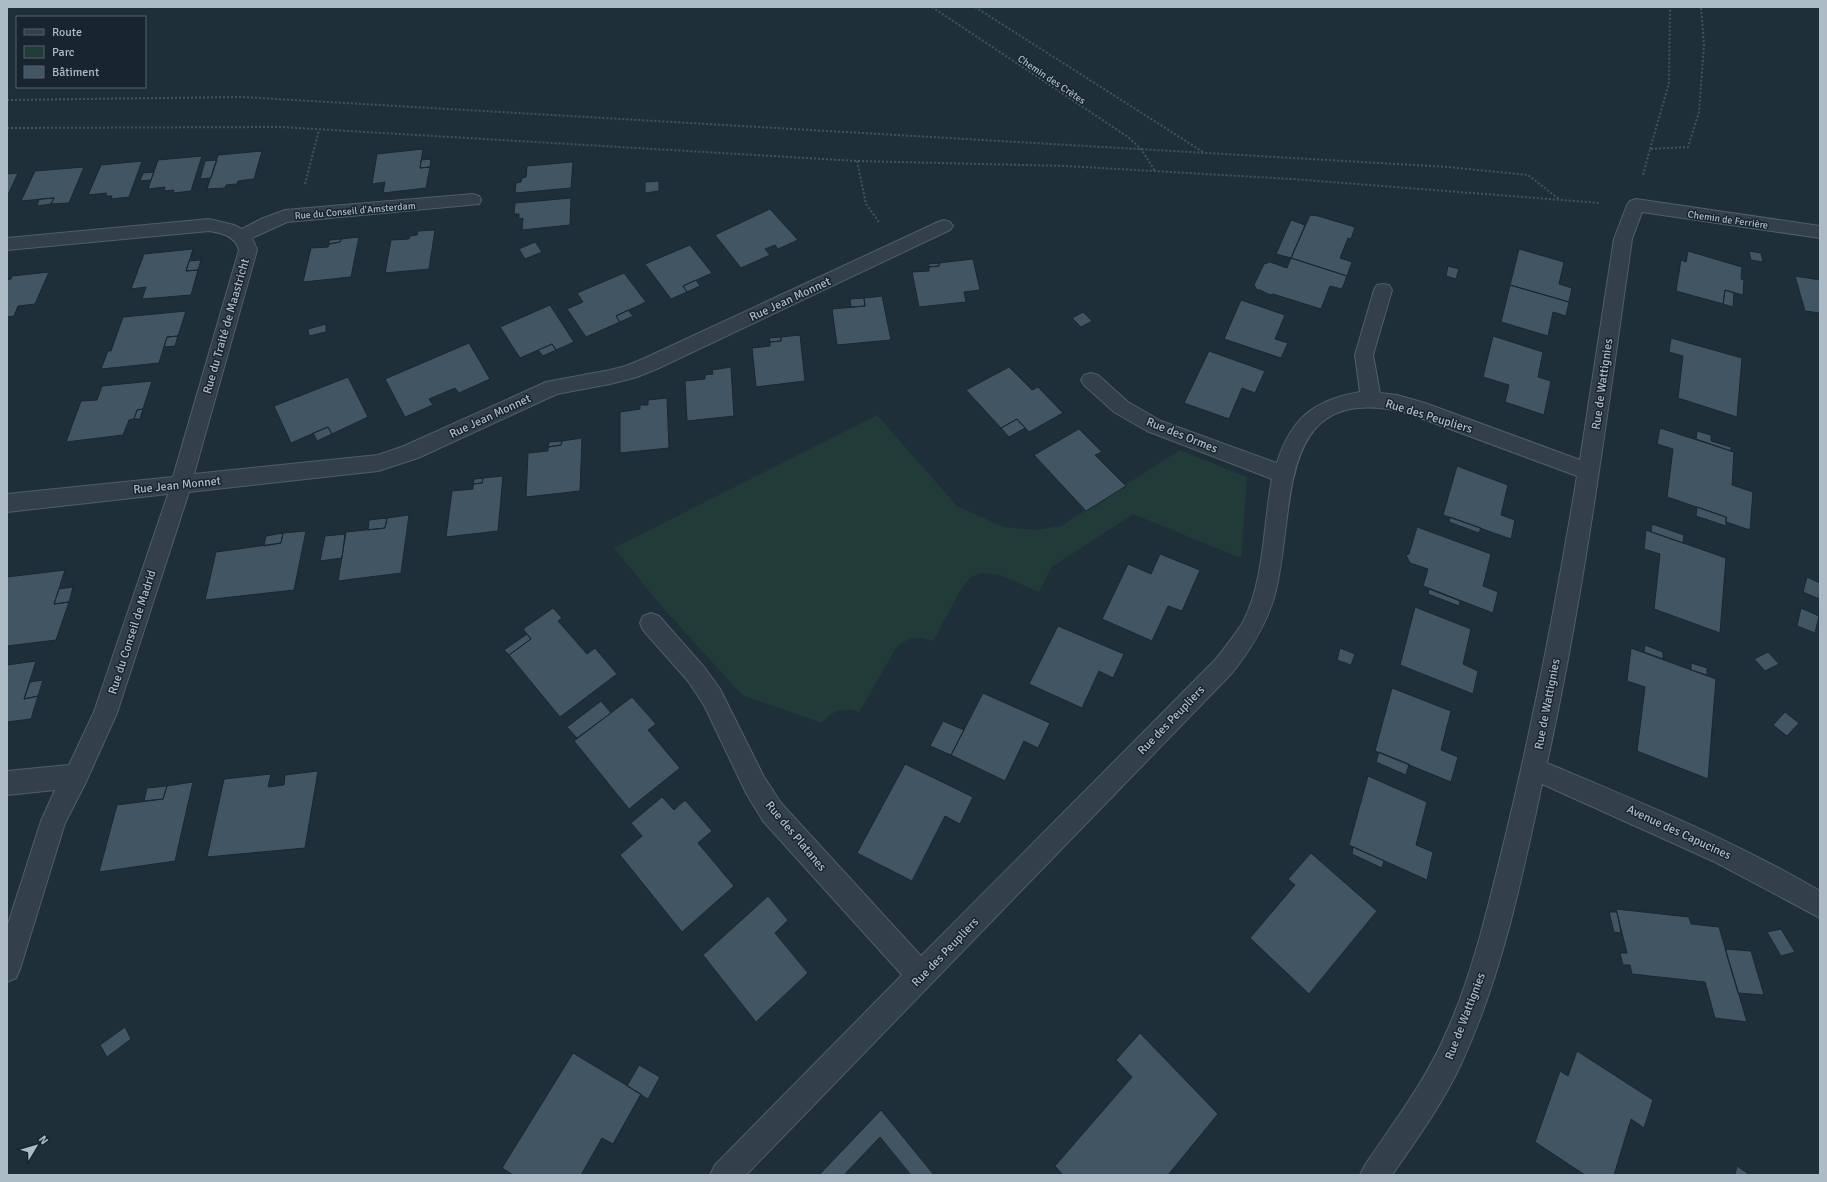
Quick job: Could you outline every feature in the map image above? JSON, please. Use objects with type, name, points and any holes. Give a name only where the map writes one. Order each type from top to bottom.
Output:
[{"type":"street","name":"Rue du Conseil d'Amsterdam","points":[[242,236],[276,219],[296,215],[473,200]]},
{"type":"street","name":"Chemin de Ferrière","points":[[1636,205],[1820,232]]},
{"type":"street","name":"Rue de Wattignies","points":[[1375,1175],[1430,1093],[1459,1036],[1489,951],[1534,769],[1556,664],[1589,472],[1623,239],[1636,205]]},
{"type":"street","points":[[7,244],[196,225],[221,227],[236,232],[242,236]]},
{"type":"street","name":"Rue Jean Monnet","points":[[7,503],[378,463],[411,452],[547,390],[630,372],[652,363],[944,226]]},
{"type":"street","name":"Rue du Traité de Maastricht","points":[[181,484],[248,250],[242,236]]},
{"type":"street","points":[[1370,399],[1364,355],[1383,290]]},
{"type":"street","name":"Rue des Ormes","points":[[1091,380],[1121,407],[1154,426],[1283,474]]},
{"type":"street","name":"Rue des Peupliers","points":[[725,1175],[1224,666],[1240,646],[1252,626],[1261,603],[1268,578],[1273,555],[1283,474],[1296,440],[1303,427],[1313,418],[1337,404],[1352,400],[1370,399],[1403,405],[1589,472]]},
{"type":"street","name":"Rue du Conseil de Madrid","points":[[7,969],[53,821],[76,776],[105,713],[181,484]]},
{"type":"street","name":"Rue des Platanes","points":[[651,623],[696,674],[712,696],[755,785],[772,812],[920,976]]},
{"type":"street","name":"Avenue des Capucines","points":[[1534,769],[1660,822],[1753,867],[1820,905]]},
{"type":"street","points":[[7,783],[76,776]]},
{"type":"path","name":"Chemin des Crètes","points":[[932,7],[1128,137],[1141,149],[1156,172]]},
{"type":"path","name":"Chemin des Crètes","points":[[975,7],[1203,152]]},
{"type":"path","points":[[7,128],[281,127],[856,161],[1066,166],[1292,179],[1636,205],[1650,149],[1670,83],[1670,7]]},
{"type":"path","points":[[1650,149],[1688,147],[1699,112],[1704,45],[1701,7]]},
{"type":"path","points":[[7,100],[242,97],[1448,167],[1528,175],[1560,200]]},
{"type":"path","points":[[296,215],[319,130]]},
{"type":"path","points":[[856,161],[866,204],[898,248]]},
{"type":"green space","points":[[877,415],[957,506],[1003,527],[1036,530],[1061,526],[1180,450],[1247,477],[1241,558],[1133,514],[1052,567],[1039,592],[1000,575],[981,573],[971,577],[963,586],[933,641],[923,638],[913,638],[904,641],[896,648],[859,712],[854,710],[839,711],[830,715],[822,723],[742,695],[658,602],[614,548]]},
{"type":"building","points":[[423,149],[420,168],[430,167],[426,188],[383,193],[385,182],[372,184],[377,154]]},
{"type":"building","points":[[262,151],[254,179],[238,181],[237,184],[226,185],[225,188],[207,189],[218,155]]},
{"type":"building","points":[[202,156],[191,191],[173,193],[174,190],[164,191],[165,187],[148,189],[158,160]]},
{"type":"building","points":[[431,159],[430,167],[420,168],[421,160]]},
{"type":"building","points":[[217,160],[211,178],[200,179],[205,161]]},
{"type":"building","points":[[142,161],[129,197],[111,199],[112,196],[105,196],[107,193],[88,195],[101,165]]},
{"type":"building","points":[[573,162],[571,188],[515,193],[516,183],[521,182],[522,178],[526,177],[527,166]]},
{"type":"building","points":[[84,167],[69,203],[51,204],[54,198],[21,201],[35,171]]},
{"type":"building","points":[[154,172],[151,180],[140,181],[143,173]]},
{"type":"building","points":[[18,173],[7,197],[7,174]]},
{"type":"building","points":[[659,181],[659,191],[645,193],[645,182]]},
{"type":"building","points":[[54,198],[51,204],[37,206],[39,199]]},
{"type":"building","points":[[571,198],[570,225],[522,230],[523,218],[519,219],[519,214],[514,214],[515,203]]},
{"type":"building","points":[[770,209],[798,240],[778,249],[775,245],[765,249],[770,255],[741,268],[715,235]]},
{"type":"building","points":[[1310,215],[1355,227],[1351,239],[1348,238],[1340,258],[1352,262],[1347,276],[1291,258]]},
{"type":"building","points":[[1291,220],[1305,225],[1291,258],[1276,254]]},
{"type":"building","points":[[435,230],[429,269],[385,273],[391,240],[409,239],[410,236],[417,235],[418,231]]},
{"type":"building","points":[[359,237],[351,277],[303,282],[311,248],[328,247],[329,244],[340,242],[341,239]]},
{"type":"building","points":[[341,239],[340,242],[329,244],[329,240]]},
{"type":"building","points":[[535,242],[542,252],[525,259],[519,249]]},
{"type":"building","points":[[690,245],[712,273],[683,286],[687,292],[671,299],[645,264]]},
{"type":"building","points":[[193,249],[186,271],[198,270],[191,295],[142,299],[146,287],[131,289],[144,254]]},
{"type":"building","points":[[1519,249],[1564,262],[1559,284],[1572,288],[1569,302],[1510,285]]},
{"type":"building","points":[[1688,251],[1742,267],[1741,279],[1744,280],[1743,295],[1725,290],[1723,304],[1676,291],[1681,260],[1686,262]]},
{"type":"building","points":[[1749,251],[1761,253],[1763,262],[1751,260]]},
{"type":"building","points":[[1291,258],[1347,276],[1342,289],[1330,286],[1321,309],[1257,290],[1254,285],[1264,264],[1270,262],[1287,268]]},
{"type":"building","points":[[973,259],[980,290],[964,292],[966,302],[919,307],[912,272],[929,271],[929,267],[939,266],[939,263]]},
{"type":"building","points":[[201,260],[198,270],[186,271],[189,261]]},
{"type":"building","points":[[939,263],[939,266],[929,267],[928,264]]},
{"type":"building","points":[[1448,266],[1459,269],[1456,279],[1446,276]]},
{"type":"building","points":[[49,272],[35,304],[18,306],[14,316],[7,317],[7,280],[11,279],[12,276]]},
{"type":"building","points":[[624,273],[646,302],[616,316],[620,322],[586,337],[567,309],[583,302],[577,293]]},
{"type":"building","points":[[1795,276],[1820,280],[1820,313],[1805,311]]},
{"type":"building","points":[[696,280],[700,286],[687,292],[683,286]]},
{"type":"building","points":[[1510,285],[1569,302],[1566,316],[1553,312],[1548,336],[1501,322]]},
{"type":"building","points":[[1725,290],[1734,293],[1733,307],[1723,304]]},
{"type":"building","points":[[882,296],[891,340],[837,345],[832,309],[865,306],[864,298]]},
{"type":"building","points":[[864,298],[865,306],[851,307],[850,299]]},
{"type":"building","points":[[1241,300],[1285,315],[1275,339],[1288,343],[1281,358],[1224,339]]},
{"type":"building","points":[[550,305],[574,342],[556,350],[552,344],[520,358],[500,327]]},
{"type":"building","points":[[628,310],[633,316],[620,322],[616,316]]},
{"type":"building","points":[[186,311],[178,336],[167,337],[159,363],[101,369],[108,351],[111,351],[123,317]]},
{"type":"building","points":[[1083,312],[1092,321],[1081,327],[1072,318]]},
{"type":"building","points":[[326,324],[326,332],[309,336],[308,329]]},
{"type":"building","points":[[800,335],[805,381],[756,387],[752,348],[770,346],[770,342],[781,341],[781,337]]},
{"type":"building","points":[[178,336],[175,346],[164,347],[167,337]]},
{"type":"building","points":[[1493,336],[1543,352],[1538,377],[1551,381],[1544,415],[1505,402],[1509,385],[1483,377]]},
{"type":"building","points":[[781,337],[781,341],[770,342],[769,338]]},
{"type":"building","points":[[1671,338],[1742,358],[1737,417],[1678,398],[1683,356],[1669,352]]},
{"type":"building","points":[[469,343],[490,379],[459,393],[455,388],[429,399],[433,405],[405,417],[385,379]]},
{"type":"building","points":[[552,344],[556,350],[543,356],[538,350]]},
{"type":"building","points":[[1209,351],[1265,371],[1255,393],[1242,388],[1229,419],[1184,403]]},
{"type":"building","points":[[731,367],[734,416],[687,421],[685,381],[705,379],[705,375],[713,374],[712,370]]},
{"type":"building","points":[[1009,367],[1032,390],[1038,387],[1063,413],[1029,432],[1017,419],[1001,428],[966,390]]},
{"type":"building","points":[[348,377],[368,417],[332,434],[328,427],[291,443],[274,406]]},
{"type":"building","points":[[152,381],[143,409],[137,410],[134,419],[129,420],[123,435],[66,442],[81,401],[97,400],[102,386]]},
{"type":"building","points":[[667,398],[669,448],[620,453],[620,412],[640,409],[640,405],[648,405],[648,400]]},
{"type":"building","points":[[143,409],[140,419],[134,419],[137,410]]},
{"type":"building","points":[[1017,419],[1025,428],[1009,437],[1001,428]]},
{"type":"building","points":[[328,427],[332,434],[317,441],[313,433]]},
{"type":"building","points":[[1660,428],[1734,452],[1732,485],[1753,492],[1750,530],[1726,522],[1726,517],[1667,497],[1673,449],[1657,444]]},
{"type":"building","points":[[1079,429],[1102,452],[1095,455],[1126,486],[1086,511],[1034,455]]},
{"type":"building","points":[[1697,431],[1711,435],[1711,441],[1731,447],[1731,451],[1696,439]]},
{"type":"building","points":[[582,438],[580,491],[526,497],[528,453],[548,451],[548,447],[561,445],[562,441]]},
{"type":"building","points":[[562,441],[561,445],[548,447],[549,442]]},
{"type":"building","points":[[1457,466],[1508,485],[1501,515],[1515,520],[1511,539],[1443,515]]},
{"type":"building","points":[[503,476],[498,531],[446,537],[452,491],[473,489],[473,484],[482,483],[483,478]]},
{"type":"building","points":[[483,478],[482,483],[473,484],[474,479]]},
{"type":"building","points":[[1697,507],[1726,517],[1726,526],[1696,516]]},
{"type":"building","points":[[409,515],[401,573],[338,581],[346,532],[385,528],[387,518]]},
{"type":"building","points":[[1450,517],[1481,528],[1479,533],[1449,522]]},
{"type":"building","points":[[387,518],[385,528],[368,530],[369,520]]},
{"type":"building","points":[[1652,524],[1684,535],[1683,543],[1651,532]]},
{"type":"building","points":[[1417,527],[1491,554],[1483,586],[1498,592],[1493,613],[1423,586],[1428,569],[1410,563],[1406,555],[1409,554]]},
{"type":"building","points":[[1646,530],[1726,558],[1720,633],[1654,609],[1660,554],[1644,549]]},
{"type":"building","points":[[306,531],[294,590],[205,600],[216,552],[281,543],[283,533]]},
{"type":"building","points":[[283,533],[281,543],[264,546],[266,536]]},
{"type":"building","points":[[345,534],[342,558],[320,561],[325,536]]},
{"type":"building","points":[[1160,554],[1200,570],[1182,611],[1168,606],[1152,641],[1102,619],[1128,564],[1151,574]]},
{"type":"building","points":[[65,570],[54,604],[69,602],[56,640],[7,646],[7,577]]},
{"type":"building","points":[[1807,577],[1820,583],[1819,599],[1803,592]]},
{"type":"building","points":[[73,587],[69,602],[54,604],[59,589]]},
{"type":"building","points":[[1429,589],[1460,601],[1459,606],[1428,594]]},
{"type":"building","points":[[1415,607],[1471,629],[1463,664],[1478,671],[1473,694],[1400,665]]},
{"type":"building","points":[[553,608],[562,618],[558,621],[587,654],[595,648],[617,674],[560,717],[509,655],[531,639],[523,629]]},
{"type":"building","points":[[1801,608],[1819,616],[1815,633],[1797,626]]},
{"type":"building","points":[[1058,626],[1124,654],[1113,678],[1099,671],[1082,708],[1029,684]]},
{"type":"building","points":[[527,634],[531,639],[509,655],[504,650]]},
{"type":"building","points":[[1645,645],[1663,652],[1663,659],[1644,652]]},
{"type":"building","points":[[1340,648],[1355,654],[1351,665],[1337,660]]},
{"type":"building","points":[[1631,648],[1716,679],[1708,779],[1637,751],[1645,687],[1627,681]]},
{"type":"building","points":[[1768,652],[1779,664],[1765,671],[1754,659]]},
{"type":"building","points":[[36,661],[24,699],[38,696],[31,719],[7,722],[7,665]]},
{"type":"building","points":[[1691,663],[1707,668],[1707,675],[1691,670]]},
{"type":"building","points":[[43,680],[38,696],[24,699],[30,682]]},
{"type":"building","points":[[1392,688],[1451,711],[1441,750],[1458,757],[1451,782],[1375,751]]},
{"type":"building","points":[[983,693],[1050,723],[1038,748],[1024,741],[1005,781],[951,755]]},
{"type":"building","points":[[632,697],[656,724],[648,730],[680,768],[629,809],[574,741]]},
{"type":"building","points":[[601,701],[611,713],[577,738],[567,727]]},
{"type":"building","points":[[1785,712],[1799,723],[1787,736],[1773,725]]},
{"type":"building","points":[[943,721],[964,730],[951,755],[930,746]]},
{"type":"building","points":[[1379,752],[1409,764],[1406,775],[1376,762]]},
{"type":"building","points":[[905,764],[973,797],[960,824],[945,816],[912,881],[857,853]]},
{"type":"building","points":[[318,771],[305,848],[207,857],[224,779],[271,774],[268,787],[284,785],[285,775]]},
{"type":"building","points":[[1368,776],[1427,802],[1416,845],[1433,852],[1427,880],[1349,845]]},
{"type":"building","points":[[193,782],[175,861],[99,872],[117,805],[163,799],[167,786]]},
{"type":"building","points":[[167,786],[163,799],[144,801],[147,788]]},
{"type":"building","points":[[662,797],[674,810],[685,800],[712,831],[698,843],[734,886],[682,932],[620,855],[642,836],[631,823]]},
{"type":"building","points":[[1353,847],[1384,861],[1382,868],[1352,854]]},
{"type":"building","points":[[1311,853],[1377,911],[1309,994],[1250,938],[1295,885],[1288,879]]},
{"type":"building","points":[[768,896],[788,920],[775,933],[808,973],[756,1022],[703,955]]},
{"type":"building","points":[[1616,909],[1689,917],[1691,924],[1719,927],[1747,1022],[1715,1018],[1705,982],[1632,974],[1630,965],[1623,965],[1620,953],[1627,953]]},
{"type":"building","points":[[1609,912],[1617,912],[1621,933],[1614,932]]},
{"type":"building","points":[[1781,929],[1795,952],[1781,956],[1767,932]]},
{"type":"building","points":[[1725,949],[1751,951],[1764,995],[1738,993]]},
{"type":"building","points":[[125,1027],[131,1039],[107,1057],[100,1045]]},
{"type":"building","points":[[1140,1033],[1218,1114],[1168,1175],[1063,1175],[1055,1166],[1132,1077],[1116,1060]]},
{"type":"building","points":[[1577,1051],[1653,1100],[1644,1128],[1631,1119],[1614,1175],[1585,1175],[1535,1142],[1560,1071],[1568,1076]]},
{"type":"building","points":[[573,1053],[641,1094],[613,1144],[602,1138],[581,1175],[513,1175],[502,1168]]},
{"type":"building","points":[[639,1065],[660,1077],[648,1099],[627,1086]]},
{"type":"building","points":[[881,1110],[934,1175],[911,1175],[880,1137],[844,1175],[819,1175]]},
{"type":"building","points":[[1737,1166],[1750,1175],[1735,1175]]}]
